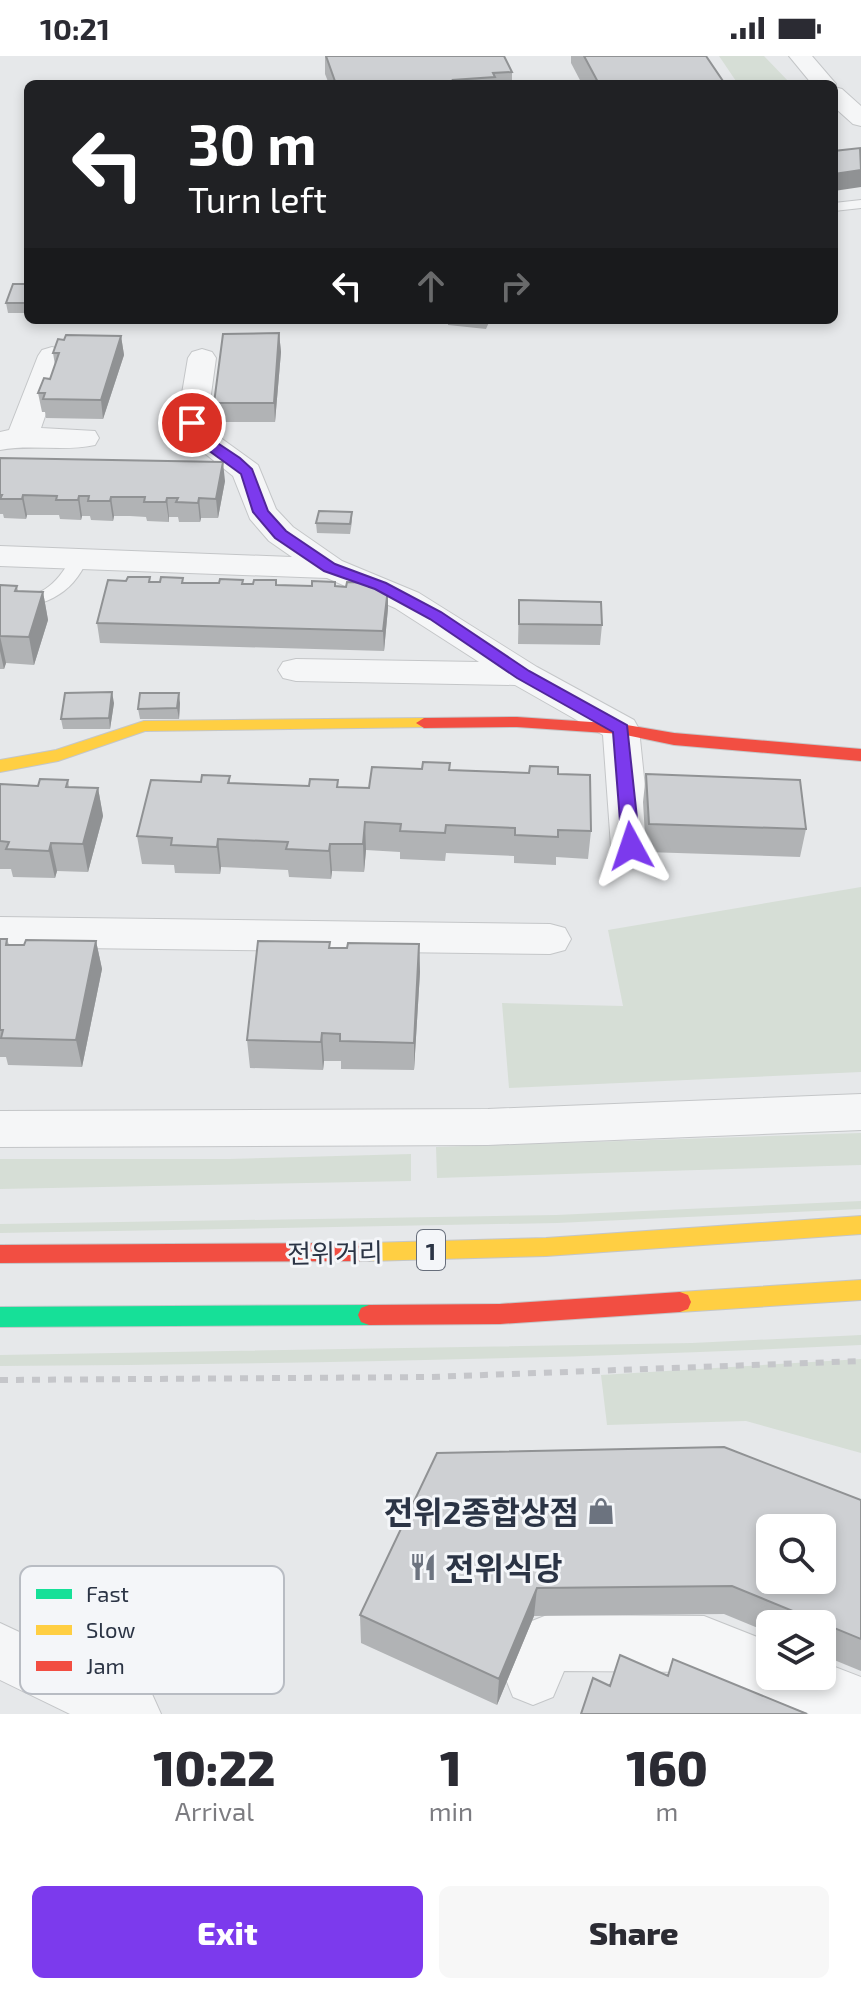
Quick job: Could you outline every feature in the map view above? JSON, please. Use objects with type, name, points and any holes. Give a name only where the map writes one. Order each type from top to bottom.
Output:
[{"type":"main road","points":[[0,766],[58,755],[144,726],[517,722],[621,729],[674,739],[861,755]]},
{"type":"main road","name":"전위거리","points":[[0,1254],[294,1254],[546,1247],[861,1225]]},
{"type":"main road","points":[[0,1317],[500,1314],[861,1290]]},
{"type":"street","points":[[800,56],[821,80]]},
{"type":"street","points":[[838,98],[861,119]]},
{"type":"street","points":[[52,356],[11,439],[84,438]]},
{"type":"street","points":[[202,358],[192,423],[198,436],[247,472],[261,512],[281,534],[330,568],[381,586],[435,615],[523,674],[621,729],[631,846]]},
{"type":"street","points":[[0,556],[330,568]]},
{"type":"street","points":[[296,670],[523,674]]},
{"type":"street","points":[[0,932],[550,939]]},
{"type":"street","points":[[0,1129],[488,1127],[861,1112]]},
{"type":"street","points":[[533,1677],[547,1643],[704,1644],[756,1664]]},
{"type":"street","points":[[0,1651],[20,1661]]},
{"type":"street","points":[[820,1690],[861,1706]]},
{"type":"street","points":[[90,1694],[132,1714]]},
{"type":"lane","points":[[838,207],[861,204]]},
{"type":"lane","points":[[0,604],[32,601],[57,591],[74,577],[80,558]]},
{"type":"path","points":[[0,1380],[274,1381],[699,1370],[861,1361]]},
{"type":"shaded area","points":[[719,56],[764,56],[787,80],[735,80]]},
{"type":"shaded area","points":[[861,887],[861,1072],[509,1088],[502,1003],[623,1006],[608,930]]},
{"type":"shaded area","points":[[861,1133],[861,1165],[437,1178],[436,1147]]},
{"type":"shaded area","points":[[411,1154],[411,1181],[0,1189],[0,1159],[229,1159]]},
{"type":"shaded area","points":[[861,1201],[861,1209],[557,1223],[0,1233],[0,1224],[556,1215]]},
{"type":"shaded area","points":[[861,1335],[861,1345],[646,1354],[0,1366],[0,1355],[692,1343]]},
{"type":"shaded area","points":[[861,1359],[861,1453],[746,1421],[607,1425],[601,1375]]},
{"type":"building","points":[[326,56],[504,56],[512,72],[493,73],[495,77],[453,80],[335,80]]},
{"type":"building","points":[[584,56],[706,56],[722,80],[597,80]]},
{"type":"building","points":[[860,148],[861,170],[838,173],[838,151]]},
{"type":"building","points":[[13,284],[24,284],[24,303],[6,303]]},
{"type":"building","points":[[279,333],[274,403],[214,403],[223,334]]},
{"type":"building","points":[[66,335],[121,336],[101,400],[43,399],[45,393],[38,393],[44,378],[50,379],[59,353],[53,353],[58,339],[64,340]]},
{"type":"building","points":[[0,458],[223,462],[216,499],[199,498],[198,503],[176,502],[178,498],[167,498],[166,502],[144,502],[145,497],[88,501],[89,496],[79,496],[78,500],[56,500],[57,496],[23,495],[22,499],[0,499]]},
{"type":"building","points":[[319,511],[352,512],[350,524],[316,523]]},
{"type":"building","points":[[128,577],[150,577],[149,582],[160,582],[161,577],[183,578],[182,583],[219,583],[220,579],[243,580],[242,584],[253,584],[254,580],[276,580],[276,585],[312,586],[312,581],[335,582],[335,586],[346,587],[347,582],[369,583],[369,587],[388,588],[383,631],[97,623],[108,580],[126,581]]},
{"type":"building","points":[[0,585],[17,586],[15,591],[43,592],[29,637],[0,636]]},
{"type":"building","points":[[519,600],[601,602],[602,625],[519,624]]},
{"type":"building","points":[[112,692],[109,718],[61,719],[65,693]]},
{"type":"building","points":[[140,693],[179,693],[177,708],[138,709]]},
{"type":"building","points":[[423,762],[450,763],[449,770],[529,773],[530,766],[558,767],[558,774],[590,775],[591,831],[558,830],[558,837],[515,835],[515,828],[446,825],[445,833],[400,831],[401,824],[365,822],[363,844],[330,844],[329,851],[286,849],[288,842],[218,839],[217,847],[171,845],[172,838],[137,836],[151,780],[201,782],[202,775],[230,776],[228,783],[309,786],[310,779],[338,780],[337,787],[369,788],[372,767],[422,769]]},
{"type":"building","points":[[646,774],[800,780],[806,829],[649,824]]},
{"type":"building","points":[[40,779],[68,780],[66,787],[98,788],[83,844],[51,843],[49,851],[6,849],[9,842],[0,841],[0,784],[38,786]]},
{"type":"building","points":[[0,939],[7,939],[6,945],[24,945],[26,940],[96,941],[76,1040],[1,1038]]},
{"type":"building","points":[[258,941],[330,942],[329,948],[347,948],[348,943],[419,944],[414,1043],[340,1041],[340,1034],[322,1033],[321,1042],[247,1040]]},
{"type":"building","points":[[724,1447],[861,1500],[861,1639],[836,1629],[836,1610],[790,1610],[732,1586],[537,1588],[499,1679],[360,1615],[437,1453]]},
{"type":"building","points":[[620,1655],[668,1676],[673,1659],[807,1714],[581,1714],[593,1678],[610,1686]]},
{"type":"traffic: fast","points":[[0,1317],[369,1315]]},
{"type":"traffic: slow","points":[[0,766],[58,755],[144,726],[424,723]]},
{"type":"traffic: slow","points":[[368,1252],[546,1247],[861,1225]]},
{"type":"traffic: slow","points":[[680,1302],[861,1290]]},
{"type":"traffic: jam","points":[[424,723],[517,722],[621,729],[674,739],[861,755]]},
{"type":"traffic: jam","points":[[0,1254],[368,1252]]},
{"type":"traffic: jam","points":[[369,1315],[500,1314],[680,1302]]},
{"type":"place","name":"전위2종합상점","points":[[601,1511]]},
{"type":"place","name":"전위식당","points":[[423,1567]]},
{"type":"route","points":[[192,423],[198,436],[247,472],[261,512],[281,534],[330,568],[381,586],[435,615],[523,674],[621,729],[631,846]]}]
